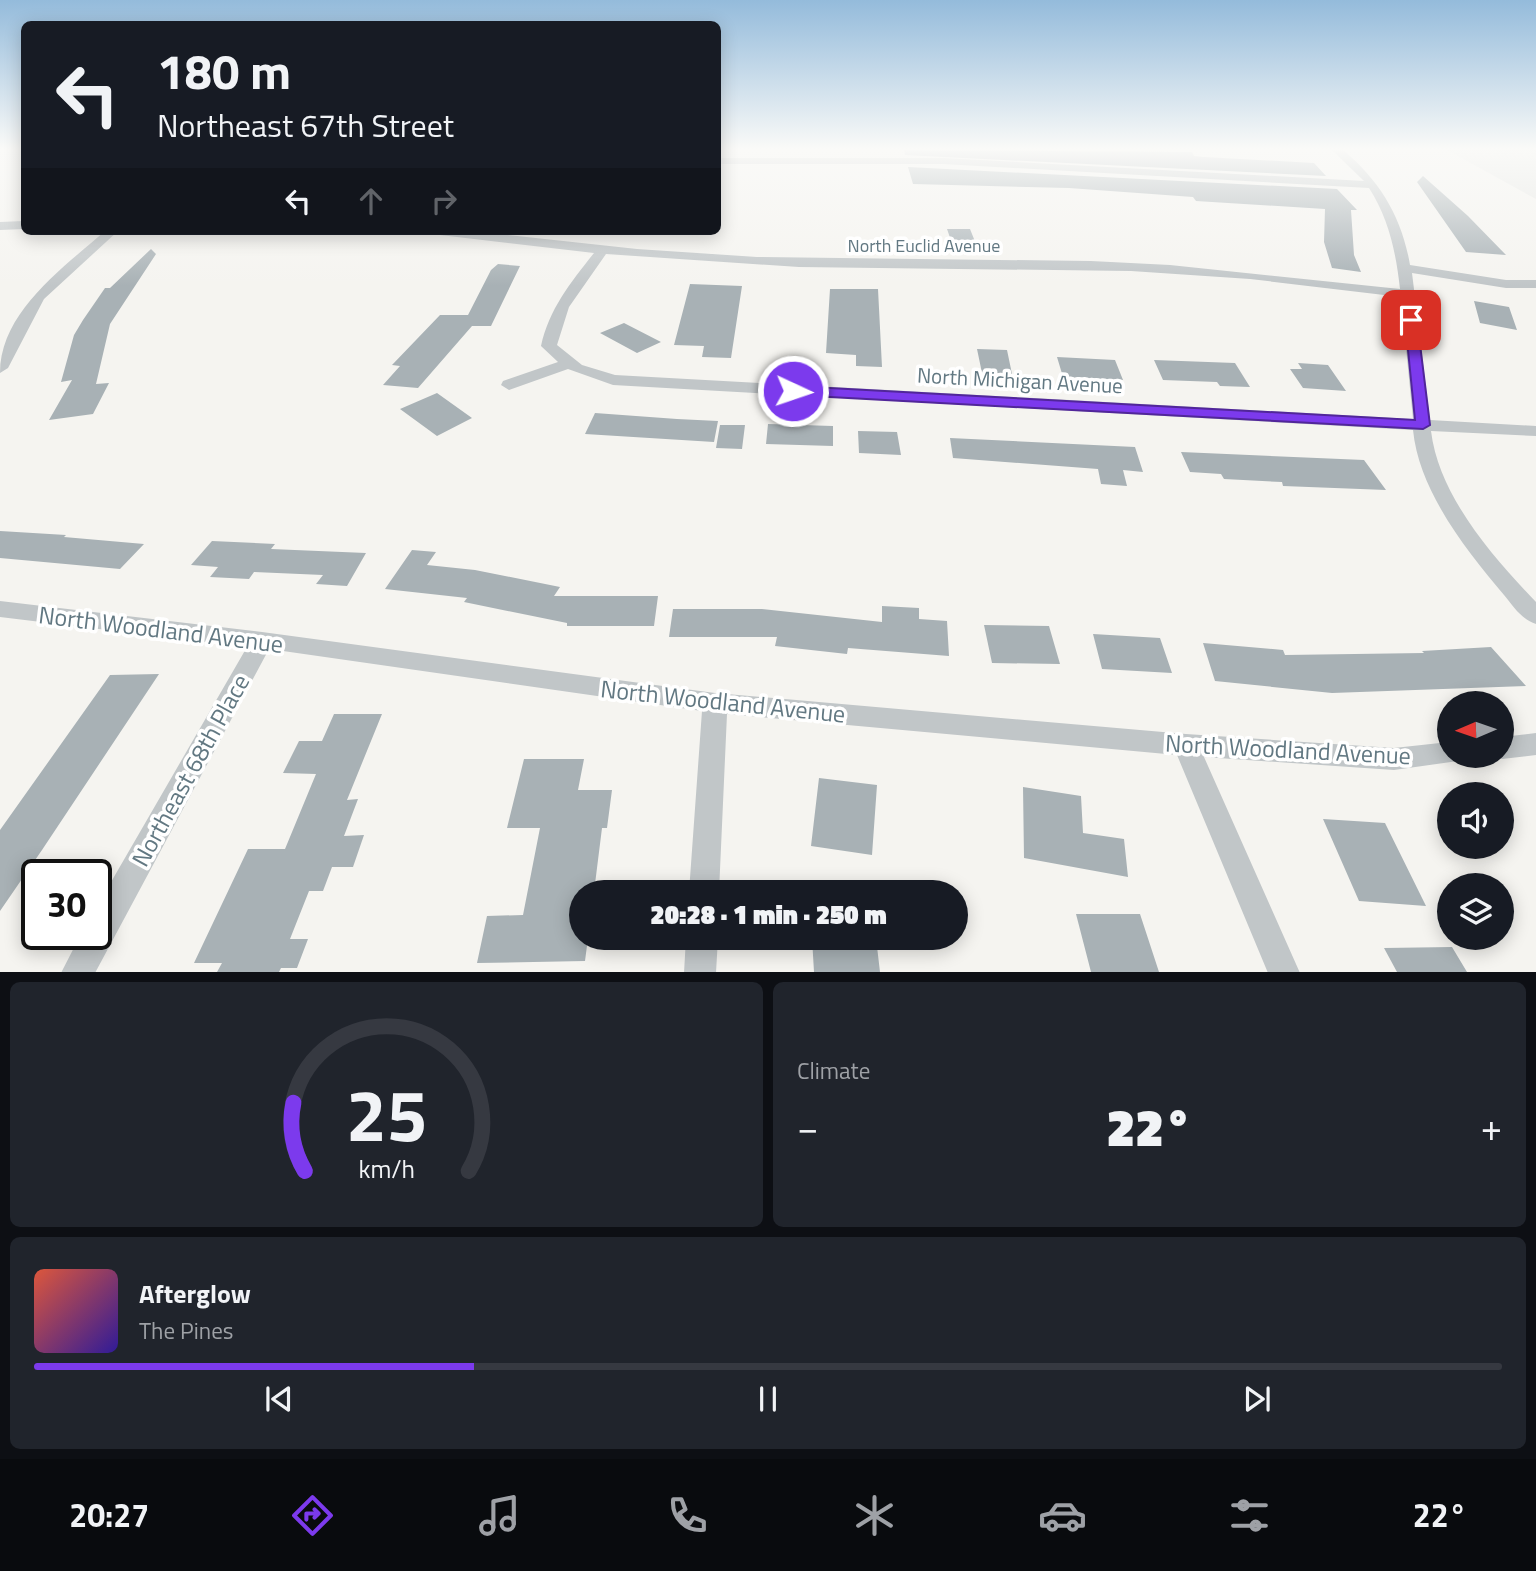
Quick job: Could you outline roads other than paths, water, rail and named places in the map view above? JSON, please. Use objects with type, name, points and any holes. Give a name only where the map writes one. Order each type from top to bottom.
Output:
[{"type":"street","points":[[1380,195],[1397,227],[1406,268],[1426,452],[1443,491],[1477,545],[1536,617]]},
{"type":"street","points":[[0,226],[21,225]]},
{"type":"street","points":[[2,358],[38,297],[108,235]]},
{"type":"street","name":"North Euclid Avenue","points":[[473,235],[603,251],[787,262],[1166,268],[1284,278],[1408,294]]},
{"type":"street","points":[[509,385],[567,364],[549,346],[551,331],[562,304],[603,251]]},
{"type":"street","points":[[1406,268],[1506,284],[1536,284]]},
{"type":"street","name":"North Michigan Avenue","points":[[567,364],[587,373],[626,382],[1536,430]]},
{"type":"street","name":"North Woodland Avenue","points":[[0,609],[262,640],[715,703],[1186,745],[1394,759],[1437,754]]},
{"type":"street","name":"Northeast 68th Place","points":[[77,972],[262,640]]},
{"type":"street","points":[[705,880],[715,703]]},
{"type":"street","points":[[1514,747],[1536,744]]},
{"type":"street","points":[[1186,745],[1284,972]]},
{"type":"street","points":[[700,972],[701,950]]}]
